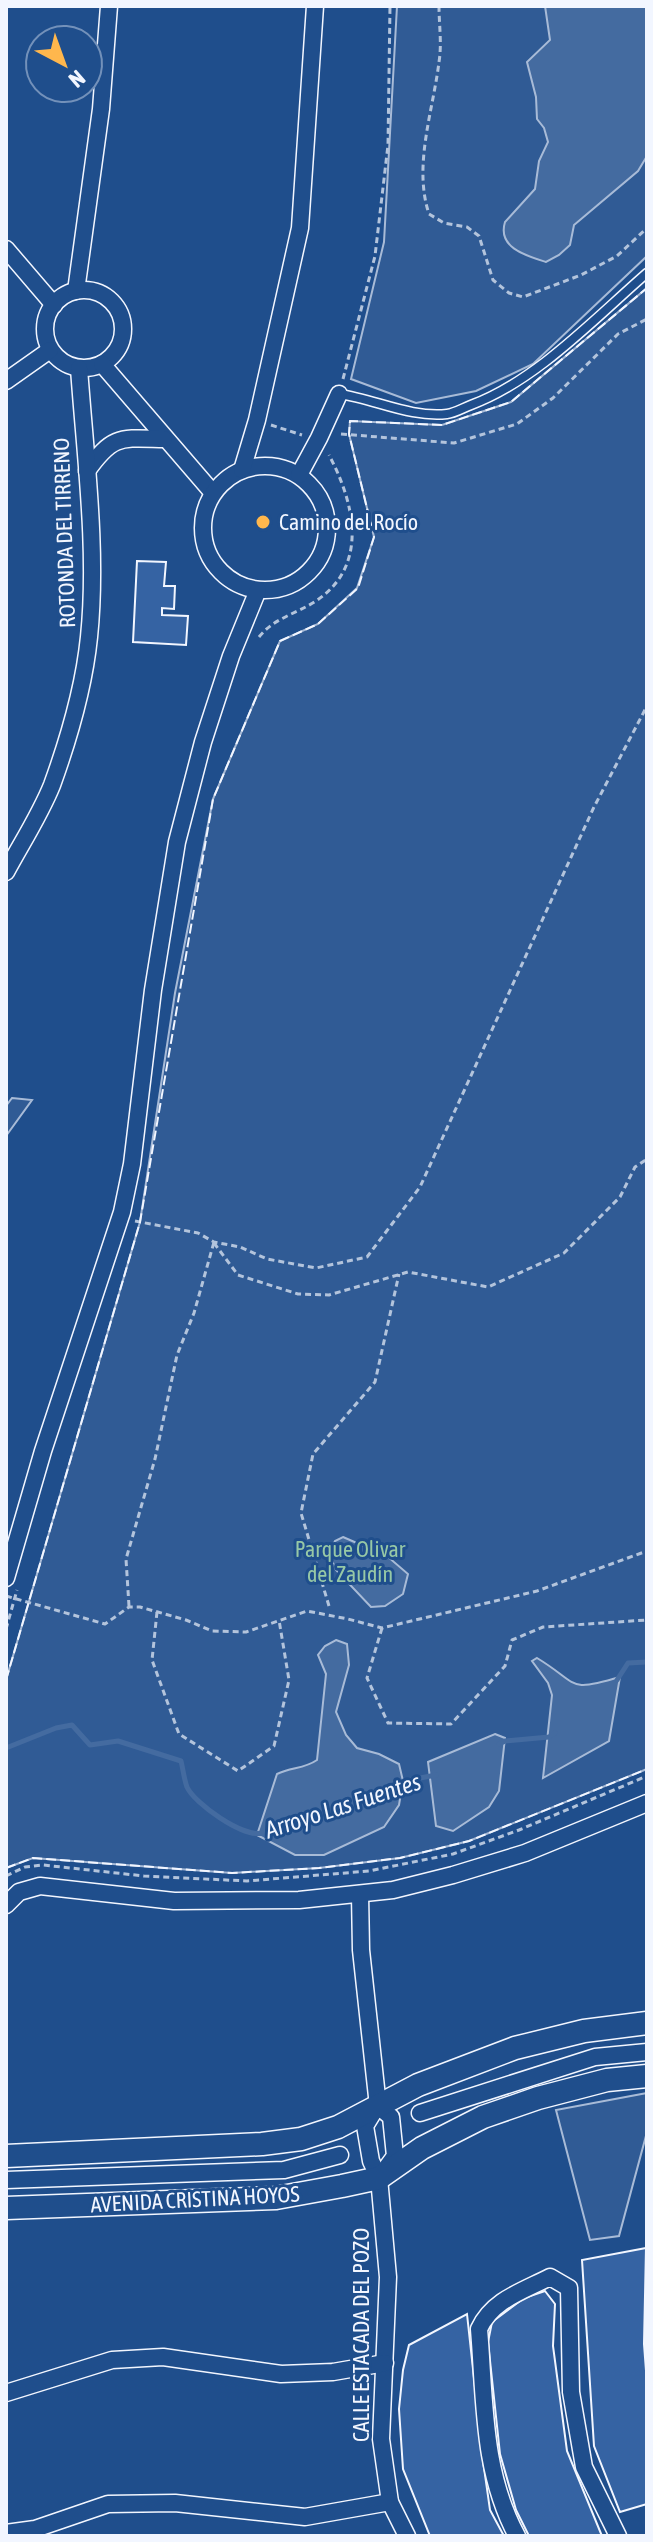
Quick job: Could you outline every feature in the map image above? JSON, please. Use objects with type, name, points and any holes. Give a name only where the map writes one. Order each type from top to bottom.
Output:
[{"type":"street","points":[[76,291],[101,109],[109,6]]},
{"type":"street","points":[[242,470],[257,420],[300,228],[315,6]]},
{"type":"street","points":[[6,249],[54,305]]},
{"type":"street","points":[[76,291],[89,291],[111,301],[122,322],[119,347],[102,364],[79,368],[58,359],[50,350],[45,327],[54,305],[76,291]]},
{"type":"street","points":[[6,381],[50,350]]},
{"type":"street","points":[[102,364],[213,493]]},
{"type":"street","name":"ROTONDA DEL TIRRENO","points":[[6,872],[51,787],[80,693],[90,636],[87,471],[79,368]]},
{"type":"street","points":[[299,475],[339,394]]},
{"type":"street","points":[[87,471],[102,449],[114,442],[126,438],[164,439]]},
{"type":"street","points":[[261,465],[280,467],[299,475],[313,487],[323,503],[327,539],[321,557],[310,572],[277,590],[241,586],[225,576],[205,546],[202,528],[205,509],[213,493],[226,479],[242,470],[261,465]]},
{"type":"street","points":[[12,1581],[43,1451],[122,1212],[132,1164],[153,990],[177,842],[203,742],[231,656],[258,590]]},
{"type":"street","points":[[6,1905],[19,1892],[40,1886],[174,1901],[299,1900],[360,1894],[408,1886],[510,1857],[647,1803]]},
{"type":"street","points":[[360,1894],[361,1950],[378,2106],[391,2117],[395,2156],[379,2178]]},
{"type":"street","points":[[6,2156],[262,2144],[301,2139],[338,2127],[418,2085],[515,2048],[584,2031],[647,2023]]},
{"type":"street","points":[[420,2113],[595,2057],[647,2052]]},
{"type":"street","name":"AVENIDA CRISTINA HOYOS","points":[[6,2208],[276,2198],[379,2178],[422,2148],[483,2117],[538,2098],[607,2080],[647,2076]]},
{"type":"street","name":"CALLE ESTACADA DEL POZO","points":[[378,2106],[365,2126],[371,2161],[379,2178],[388,2277],[381,2439],[390,2502],[407,2536]]},
{"type":"street","points":[[6,2180],[284,2170],[340,2155]]},
{"type":"street","points":[[517,2536],[500,2494],[485,2438],[479,2329],[485,2315],[496,2304],[550,2277],[569,2288],[571,2392],[584,2467],[618,2536]]},
{"type":"street","points":[[6,2393],[112,2360],[163,2357],[281,2374],[333,2372],[385,2363]]},
{"type":"street","points":[[6,2533],[35,2529],[108,2504],[175,2503],[305,2517],[390,2502]]},
{"type":"lane","points":[[339,394],[357,396],[393,409],[448,414],[498,395],[540,365],[647,273]]},
{"type":"path","points":[[339,394],[375,256],[388,145],[390,6]]},
{"type":"path","points":[[439,6],[440,58],[423,168],[424,198],[429,214],[444,223],[467,227],[479,236],[493,280],[509,293],[523,297],[581,275],[617,256],[647,228]]},
{"type":"path","points":[[253,644],[269,624],[318,600],[337,580],[349,560],[354,522],[348,497],[330,457],[318,440],[257,420]]},
{"type":"path","points":[[133,1220],[198,1233],[214,1242],[240,1247],[267,1259],[316,1268],[367,1257],[420,1187],[594,807],[647,706]]},
{"type":"path","points":[[214,1242],[238,1275],[298,1294],[329,1295],[408,1272],[488,1287],[564,1253],[620,1197],[635,1167],[647,1159]]},
{"type":"path","points":[[129,1607],[126,1559],[155,1459],[177,1355],[194,1313],[214,1242]]},
{"type":"path","points":[[329,1606],[301,1513],[313,1454],[375,1382],[399,1274]]},
{"type":"path","points":[[6,1596],[105,1624],[129,1607],[186,1620],[212,1631],[246,1632],[307,1611],[382,1628],[537,1591],[647,1551]]},
{"type":"path","points":[[6,1629],[15,1598],[12,1581]]},
{"type":"path","points":[[157,1612],[152,1660],[179,1734],[238,1771],[274,1746],[289,1680],[279,1620]]},
{"type":"path","points":[[382,1628],[367,1678],[388,1723],[451,1724],[505,1666],[512,1640],[543,1627],[647,1620]]},
{"type":"path","points":[[6,1876],[25,1867],[43,1865],[144,1876],[247,1881],[369,1871],[453,1854],[647,1776]]},
{"type":"shaded area","points":[[397,6],[647,6],[647,256],[533,364],[476,391],[416,403],[351,379],[384,242]]},
{"type":"shaded area","name":"Parque Olivar del Zaudín","points":[[647,288],[647,1769],[469,1841],[400,1858],[319,1868],[232,1873],[33,1858],[6,1868],[6,1680],[140,1222],[175,993],[213,799],[280,641],[318,624],[357,588],[374,537],[349,434],[350,421],[442,425],[511,402]]},
{"type":"shaded area","points":[[12,1098],[32,1100],[6,1136],[6,1106]]},
{"type":"shaded area","points":[[647,2093],[647,2132],[619,2236],[590,2240],[556,2110]]},
{"type":"water","points":[[545,6],[647,6],[647,156],[638,171],[574,225],[570,245],[546,262],[515,250],[505,238],[504,231],[505,222],[535,189],[539,161],[548,142],[544,128],[537,119],[536,97],[527,62],[550,40]]},
{"type":"water","points":[[343,1537],[387,1556],[408,1574],[403,1594],[385,1606],[371,1607],[336,1570],[329,1554],[335,1541]]},
{"type":"water","points":[[336,1640],[347,1644],[349,1665],[336,1712],[346,1735],[357,1748],[399,1764],[403,1781],[399,1805],[384,1827],[324,1855],[295,1855],[257,1835],[277,1774],[317,1760],[326,1674],[318,1655],[325,1646]]},
{"type":"water","points":[[537,1658],[568,1680],[581,1685],[620,1677],[609,1741],[543,1778],[552,1695],[548,1683],[532,1661]]},
{"type":"water","points":[[495,1734],[505,1738],[499,1791],[489,1807],[453,1831],[436,1826],[428,1762]]},
{"type":"building","points":[[137,561],[166,562],[164,586],[175,586],[174,609],[162,608],[162,615],[188,616],[186,645],[133,642]]},
{"type":"building","points":[[646,2248],[647,2504],[620,2512],[594,2446],[582,2260]]},
{"type":"building","points":[[545,2291],[555,2304],[553,2346],[567,2451],[602,2536],[529,2536],[516,2510],[500,2454],[488,2342],[492,2322],[524,2298]]},
{"type":"building","points":[[467,2314],[490,2510],[504,2536],[430,2536],[403,2469],[399,2409],[403,2370],[409,2345]]},
{"type":"waterway","name":"Arroyo Las Fuentes","points":[[617,1680],[628,1663],[647,1662]]},
{"type":"waterway","name":"Arroyo Las Fuentes","points":[[6,1748],[56,1728],[72,1725],[90,1745],[118,1741],[181,1761],[187,1787],[199,1802],[232,1825],[262,1833]]},
{"type":"waterway","name":"Arroyo Las Fuentes","points":[[499,1744],[549,1737],[555,1733]]},
{"type":"waterway","name":"Arroyo Las Fuentes","points":[[399,1782],[436,1775]]},
{"type":"fence","points":[[6,1680],[140,1222],[213,799],[280,641],[318,624],[358,588],[374,537],[349,434],[350,421],[442,425],[511,402],[647,288]]},
{"type":"fence","points":[[6,1868],[33,1858],[232,1873],[319,1868],[400,1858],[469,1841],[647,1769]]},
{"type":"place","name":"Camino del Rocío","points":[[263,522]]}]
